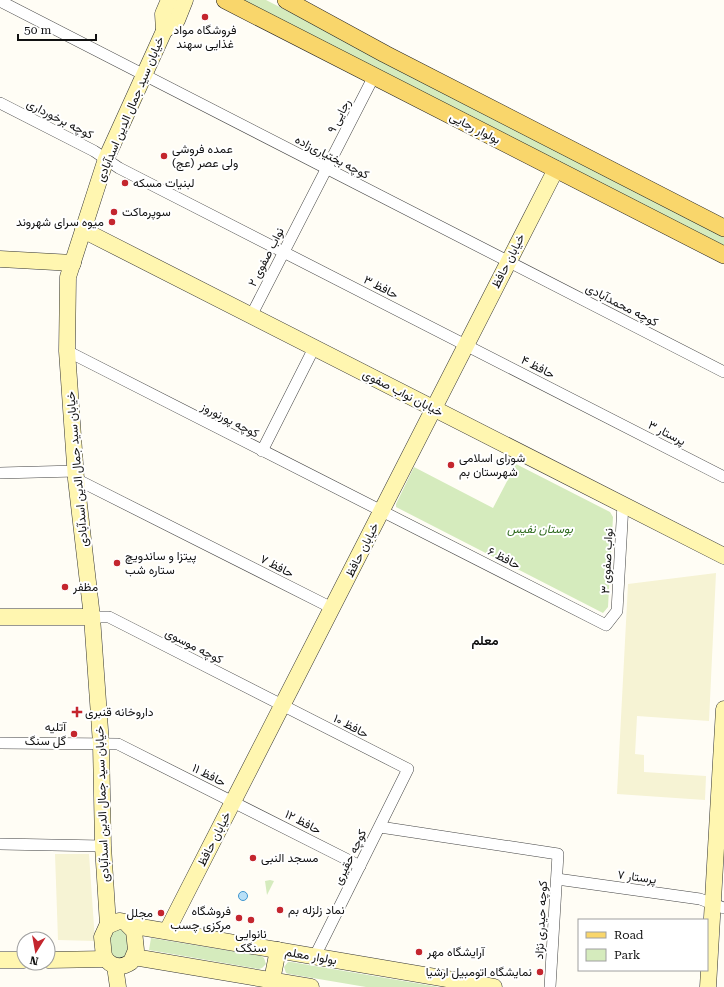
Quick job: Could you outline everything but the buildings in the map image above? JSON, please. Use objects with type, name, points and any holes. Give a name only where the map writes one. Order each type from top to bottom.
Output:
[{"type":"main road","name":"بولوار رجایی","points":[[225,0],[724,255]]},
{"type":"main road","name":"بولوار رجایی","points":[[286,0],[385,54],[724,228]]},
{"type":"main road","points":[[654,220],[666,198]]},
{"type":"street","name":"خیابان سید جمال الدین اسدآبادی","points":[[164,31],[163,14],[169,0]]},
{"type":"street","name":"خیابان سید جمال الدین اسدآبادی","points":[[108,925],[103,846],[101,744],[92,617],[76,475],[67,351],[68,277],[106,159],[164,31],[177,20],[185,0]]},
{"type":"street","name":"کوچه بختیاری‌زاده","points":[[0,1],[508,262]]},
{"type":"street","name":"رجایی ۹","points":[[305,210],[374,76]]},
{"type":"street","name":"کوچه برخورداری","points":[[0,103],[94,151],[119,168],[284,252]]},
{"type":"street","name":"خیابان حافظ","points":[[167,931],[556,169]]},
{"type":"street","name":"نواب صفوی ۲","points":[[251,316],[305,210]]},
{"type":"street","name":"خیابان نواب صفوی","points":[[83,230],[724,556]]},
{"type":"street","name":"حافظ ۳","points":[[284,252],[466,345]]},
{"type":"street","points":[[0,259],[73,263]]},
{"type":"street","name":"کوچه محمدآبادی","points":[[508,262],[724,372]]},
{"type":"street","name":"حافظ ۴","points":[[466,345],[598,413]]},
{"type":"street","points":[[262,451],[314,348]]},
{"type":"street","name":"کوچه پورنوروز","points":[[67,351],[371,507],[382,511]]},
{"type":"street","name":"پرستار ۳","points":[[598,413],[724,477]]},
{"type":"street","points":[[0,473],[76,475]]},
{"type":"street","name":"حافظ ۷","points":[[76,475],[209,546],[332,608]]},
{"type":"street","name":"نواب صفوی ۳","points":[[612,618],[617,611],[623,504]]},
{"type":"street","name":"حافظ ۶","points":[[382,511],[606,625],[612,618]]},
{"type":"street","points":[[0,617],[92,617]]},
{"type":"street","name":"کوچه موسوی","points":[[92,617],[109,617],[282,706]]},
{"type":"street","name":"حافظ ۱۰","points":[[282,706],[408,769]]},
{"type":"street","points":[[708,987],[718,906],[724,710]]},
{"type":"street","name":"حافظ ۱۱","points":[[0,743],[118,744],[233,802]]},
{"type":"street","name":"کوچه حقیری","points":[[315,956],[408,769]]},
{"type":"street","name":"حافظ ۱۲","points":[[233,802],[360,866]]},
{"type":"street","name":"کوچه حیدری نژاد","points":[[380,827],[558,854],[550,987]]},
{"type":"street","points":[[0,844],[103,846]]},
{"type":"street","name":"پرستار ۷","points":[[557,879],[700,899],[718,906]]},
{"type":"street","points":[[56,960],[110,963],[126,965],[134,957],[136,937],[129,924],[119,921],[108,925],[103,932],[102,937],[102,951],[110,963],[118,987]]},
{"type":"street","name":"بولوار معلم","points":[[129,924],[494,987]]},
{"type":"street","points":[[274,984],[278,950]]},
{"type":"street","points":[[134,957],[274,984],[311,987]]},
{"type":"street","points":[[0,960],[16,960]]},
{"type":"shaded area","points":[[716,573],[709,721],[637,716],[635,754],[644,755],[644,772],[706,776],[705,800],[617,794],[628,584]]},
{"type":"shaded area","points":[[55,854],[89,854],[95,941],[58,940]]},
{"type":"green space","points":[[239,0],[266,0],[724,234],[724,248]]},
{"type":"green space","name":"بوستان نفیس","points":[[516,464],[610,512],[613,517],[608,607],[603,613],[396,507],[396,504],[414,467],[493,508]]},
{"type":"green space","points":[[265,881],[274,881],[267,895]]},
{"type":"green space","points":[[119,928],[126,931],[129,950],[126,957],[119,960],[110,954],[109,938],[112,931]]},
{"type":"green space","points":[[151,938],[261,956],[264,958],[266,964],[259,969],[149,950]]},
{"type":"green space","points":[[288,962],[439,987],[366,987],[289,974],[286,973],[284,967]]},
{"type":"water","points":[[243,891],[248,896],[243,901],[238,896]]},
{"type":"place","name":"فروشگاه مواد غذایی سهند","points":[[205,17]]},
{"type":"place","name":"عمده فروشی ولی عصر (عج)","points":[[164,156]]},
{"type":"place","name":"لبنیات مسکه","points":[[125,183]]},
{"type":"place","name":"سوپرماکت","points":[[114,212]]},
{"type":"place","name":"میوه سرای شهروند","points":[[112,222]]},
{"type":"place","name":"شورای اسلامی شهرستان بم","points":[[451,465]]},
{"type":"place","name":"پیتزا و ساندویچ ستاره شب","points":[[117,563]]},
{"type":"place","name":"مظفر","points":[[65,587]]},
{"type":"place","name":"داروخانه قنبری","points":[[77,712]]},
{"type":"place","name":"آتلیه گل سنگ","points":[[74,734]]},
{"type":"place","name":"مسجد النبی","points":[[253,858]]},
{"type":"place","name":"نماد زلزله بم","points":[[280,910]]},
{"type":"place","name":"مجلل","points":[[161,913]]},
{"type":"place","name":"فروشگاه مرکزی چسب","points":[[239,918]]},
{"type":"place","name":"نانوایی سنگک","points":[[251,920]]},
{"type":"place","name":"آرایشگاه مهر","points":[[419,952]]},
{"type":"place","name":"نمایشگاه اتومبیل ارشیا","points":[[540,972]]},
{"type":"district","name":"معلم","points":[[485,640]]}]
